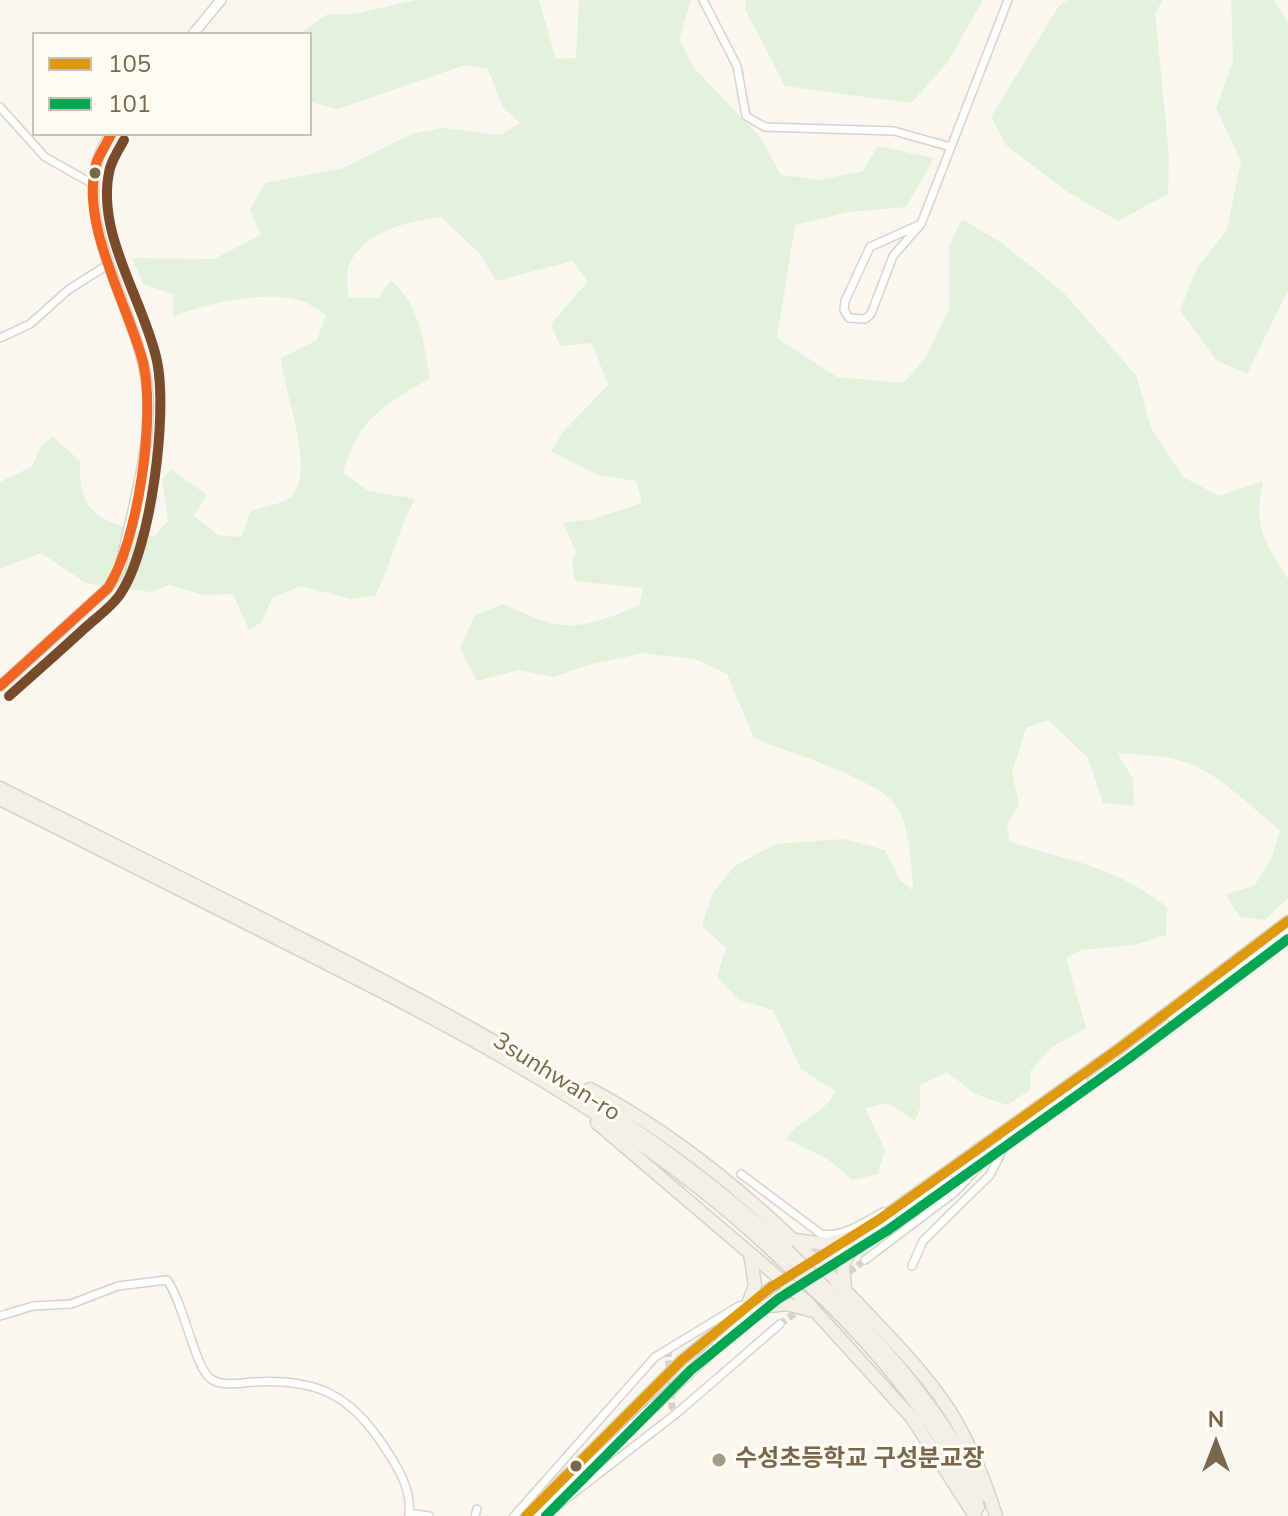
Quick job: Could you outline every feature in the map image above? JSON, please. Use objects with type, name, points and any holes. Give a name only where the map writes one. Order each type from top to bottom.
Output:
[{"type":"highway","name":"3sunhwan-ro","points":[[0,788],[492,1037],[577,1089],[659,1145],[786,1248],[826,1286],[921,1391],[961,1454],[994,1516]]},
{"type":"highway","name":"3sunhwan-ro","points":[[0,799],[427,1013],[515,1063],[665,1161],[786,1248]]},
{"type":"highway","points":[[515,1063],[619,1139],[806,1301],[912,1418],[975,1516]]},
{"type":"highway","points":[[786,1248],[852,1243],[843,1270],[846,1291],[937,1393],[977,1461],[994,1516]]},
{"type":"highway","points":[[786,1248],[805,1250],[819,1263],[826,1286]]},
{"type":"highway","points":[[782,1280],[805,1250]]},
{"type":"highway","points":[[749,1252],[755,1279],[755,1306],[793,1305],[817,1313]]},
{"type":"highway","name":"3sunhwan-ro","points":[[826,1286],[907,1390],[962,1475],[982,1516]]},
{"type":"highway","points":[[826,1286],[846,1291]]},
{"type":"highway","points":[[806,1301],[826,1286]]},
{"type":"main road","points":[[852,1243],[1288,921]]},
{"type":"main road","points":[[538,1516],[782,1280],[852,1243],[993,1152],[1122,1050],[1195,1002],[1288,931]]},
{"type":"main road","points":[[526,1516],[634,1406],[755,1306]]},
{"type":"street","points":[[195,32],[221,0]]},
{"type":"street","points":[[703,0],[734,59],[742,107],[754,122],[776,128],[894,131],[951,147]]},
{"type":"street","points":[[921,224],[870,247],[845,301],[844,310],[849,318],[865,319],[871,314],[893,256],[921,224],[1008,0]]},
{"type":"street","points":[[0,107],[45,157],[73,176],[91,183]]},
{"type":"street","points":[[0,686],[108,588],[120,569],[146,432],[148,392],[142,353],[109,264],[91,183],[97,156],[110,136]]},
{"type":"street","points":[[0,338],[30,324],[68,290],[109,264]]},
{"type":"street","points":[[912,1266],[923,1241],[990,1175],[1006,1143]]},
{"type":"street","points":[[865,1260],[955,1192],[993,1152]]},
{"type":"street","points":[[741,1174],[809,1226],[830,1236],[870,1219],[916,1193]]},
{"type":"street","points":[[0,1316],[33,1306],[71,1304],[118,1286],[167,1280],[181,1307],[200,1366],[209,1379],[227,1384],[287,1381],[328,1391],[348,1402],[362,1414],[401,1474],[409,1515],[424,1512],[429,1516]]},
{"type":"street","points":[[514,1516],[655,1357],[739,1306],[755,1306]]},
{"type":"street","points":[[544,1516],[677,1413],[780,1324]]},
{"type":"green space","points":[[415,0],[539,0],[556,59],[576,58],[579,0],[691,0],[679,40],[695,69],[760,137],[781,175],[819,180],[863,171],[878,146],[934,158],[906,207],[849,212],[795,225],[777,338],[837,377],[903,383],[925,359],[949,309],[949,246],[962,219],[1002,243],[1063,292],[1136,375],[1151,428],[1183,477],[1219,496],[1263,481],[1260,522],[1267,543],[1288,579],[1288,898],[1265,920],[1240,917],[1225,894],[1254,886],[1271,860],[1280,830],[1216,778],[1175,759],[1117,753],[1133,779],[1134,806],[1103,803],[1088,758],[1048,720],[1026,728],[1012,773],[1019,804],[1007,825],[1010,842],[1110,873],[1148,893],[1167,907],[1166,935],[1134,945],[1081,950],[1066,958],[1086,1028],[1052,1047],[1031,1070],[1030,1090],[1007,1105],[975,1094],[947,1072],[920,1085],[920,1108],[915,1121],[888,1103],[865,1108],[885,1150],[878,1174],[853,1180],[826,1158],[786,1139],[826,1105],[835,1091],[801,1069],[773,1010],[739,1000],[717,977],[726,948],[702,926],[712,894],[735,866],[776,844],[844,839],[885,850],[900,880],[913,891],[906,831],[900,812],[891,800],[857,778],[754,738],[727,674],[695,659],[644,653],[588,665],[554,677],[519,670],[477,681],[460,648],[475,615],[504,604],[542,620],[571,625],[600,620],[639,606],[643,588],[575,581],[572,563],[576,552],[563,523],[593,519],[642,503],[636,481],[597,475],[551,451],[563,432],[608,385],[592,343],[560,346],[551,324],[588,281],[572,261],[496,281],[480,254],[441,217],[401,225],[377,235],[356,253],[347,276],[348,297],[378,298],[391,280],[401,290],[419,325],[430,378],[375,415],[356,438],[343,473],[369,491],[415,499],[375,596],[351,599],[301,586],[272,598],[262,622],[249,630],[233,594],[203,595],[169,585],[150,592],[86,583],[41,553],[0,569],[0,482],[31,467],[43,444],[53,437],[80,461],[84,496],[98,515],[154,537],[168,521],[162,479],[171,469],[207,495],[194,516],[218,535],[241,537],[251,511],[292,496],[299,485],[300,451],[281,358],[317,340],[326,315],[302,301],[269,297],[217,303],[173,317],[173,294],[143,284],[132,258],[214,259],[261,235],[250,209],[266,183],[343,168],[411,134],[442,128],[501,135],[520,123],[502,106],[488,69],[465,65],[338,109],[312,102],[312,32],[302,32],[326,15],[354,14]]},
{"type":"green space","points":[[746,0],[983,0],[947,63],[911,103],[785,86],[745,9]]},
{"type":"green space","points":[[1067,0],[1163,0],[1155,13],[1169,155],[1168,194],[1118,221],[1066,191],[1006,145],[991,117],[1059,6]]},
{"type":"green space","points":[[1231,0],[1274,0],[1288,22],[1288,290],[1247,374],[1216,360],[1180,310],[1197,268],[1227,230],[1241,161],[1216,108],[1233,61]]},
{"type":"tunnel","points":[[824,1291],[865,1260]]},
{"type":"tunnel","points":[[780,1324],[801,1309]]},
{"type":"tunnel","points":[[668,1350],[672,1407],[677,1413]]},
{"type":"transit line","points":[[0,686],[108,588],[119,567],[136,510],[146,445],[143,362],[107,263],[94,210],[93,185],[97,161],[110,136]]},
{"type":"transit line","points":[[9,696],[118,598],[132,572],[148,514],[158,446],[160,384],[151,338],[114,241],[109,217],[107,192],[110,168],[124,140]]},
{"type":"transit line","name":"105","points":[[526,1516],[682,1360],[770,1288],[880,1219],[1120,1048],[1288,921]]},
{"type":"transit line","name":"101","points":[[546,1516],[691,1370],[778,1299],[888,1230],[1128,1059],[1288,939]]},
{"type":"place","name":"수성초등학교 구성분교장","points":[[719,1460]]}]
